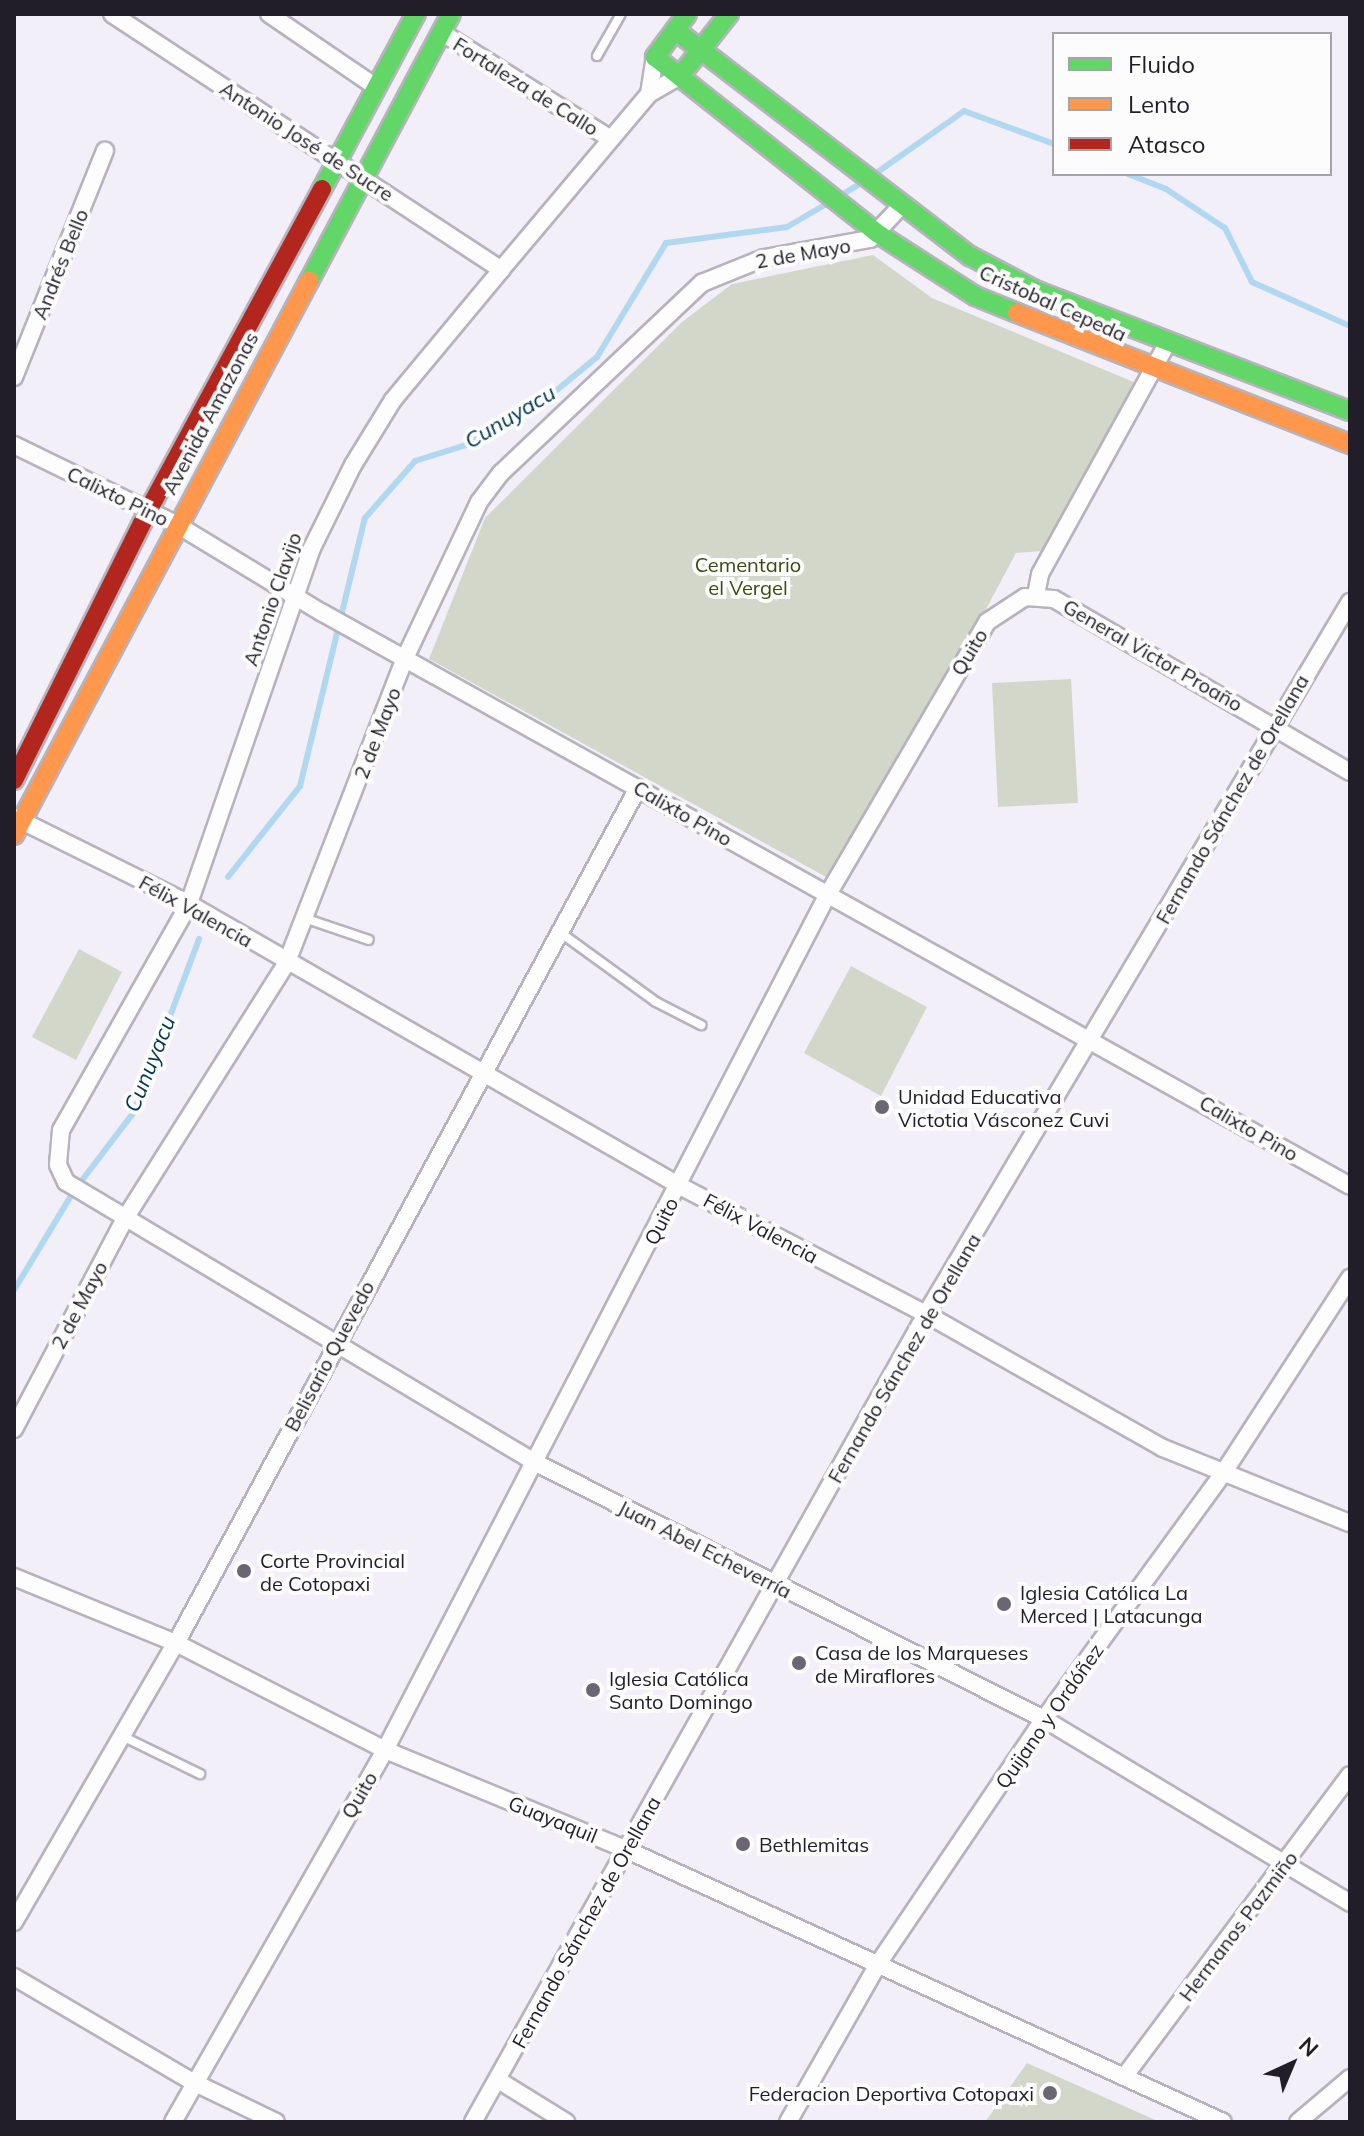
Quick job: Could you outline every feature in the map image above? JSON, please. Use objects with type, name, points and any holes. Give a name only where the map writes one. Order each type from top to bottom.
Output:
[{"type":"main road","name":"Avenida Amazonas","points":[[14,780],[148,511],[416,14]]},
{"type":"main road","name":"Avenida Amazonas","points":[[16,824],[361,176],[451,14]]},
{"type":"main road","points":[[655,57],[687,14]]},
{"type":"main road","name":"Antonio Clavijo","points":[[680,76],[729,14]]},
{"type":"main road","name":"Cristobal Cepeda","points":[[675,30],[970,256],[1037,291],[1167,344],[1350,411]]},
{"type":"main road","name":"Cristobal Cepeda","points":[[655,57],[877,233],[975,296],[1154,371],[1350,444]]},
{"type":"street","name":"Antonio José de Sucre","points":[[112,14],[501,270]]},
{"type":"street","points":[[269,14],[376,87]]},
{"type":"street","name":"Fortaleza de Callo","points":[[441,32],[611,139]]},
{"type":"street","points":[[649,94],[655,57]]},
{"type":"street","name":"Antonio Clavijo","points":[[66,1182],[58,1165],[61,1130],[189,904],[331,505],[393,400],[649,94],[680,76]]},
{"type":"street","name":"Andrés Bello","points":[[14,377],[105,151]]},
{"type":"street","name":"2 de Mayo","points":[[14,1429],[126,1217],[287,962],[307,919],[405,658],[479,502],[501,473],[682,300],[741,265],[863,242],[877,233],[902,205]]},
{"type":"street","points":[[1036,595],[1040,574],[1167,344]]},
{"type":"street","name":"Calixto Pino","points":[[14,445],[176,524],[321,612],[827,896],[1093,1039],[1350,1186]]},
{"type":"street","name":"General Victor Proaño","points":[[1036,595],[1094,618],[1350,772]]},
{"type":"street","name":"Quito","points":[[173,2122],[193,2082],[385,1750],[680,1186],[827,896],[987,622],[1013,603],[1036,595]]},
{"type":"street","name":"Fernando Sánchez de Orellana","points":[[473,2122],[926,1314],[1093,1039],[1273,724],[1350,602]]},
{"type":"street","name":"Belisario Quevedo","points":[[14,1922],[176,1643],[638,788]]},
{"type":"street","name":"Félix Valencia","points":[[16,824],[189,904],[287,962],[487,1071],[680,1186],[926,1314],[1163,1448],[1222,1475],[1350,1523]]},
{"type":"street","name":"Juan Abel Echeverría","points":[[66,1182],[536,1463],[1044,1719],[1283,1867],[1350,1903]]},
{"type":"street","name":"Quijano y Ordóñez","points":[[788,2122],[878,1964],[1044,1719],[1222,1475],[1350,1278]]},
{"type":"street","name":"Guayaquil","points":[[14,1577],[176,1643],[385,1750],[625,1849],[1223,2122]]},
{"type":"street","name":"Hermanos Pazmiño","points":[[1124,2077],[1350,1775]]},
{"type":"street","points":[[14,1977],[193,2082],[276,2122]]},
{"type":"street","points":[[1298,2122],[1350,2078]]},
{"type":"street","points":[[498,2080],[566,2122]]},
{"type":"lane","points":[[597,56],[621,14]]},
{"type":"lane","points":[[307,919],[369,940]]},
{"type":"lane","points":[[561,933],[656,1002],[701,1025]]},
{"type":"lane","points":[[122,1736],[200,1774]]},
{"type":"green space","name":"Cementario el Vergel","points":[[873,255],[932,298],[1136,383],[1042,551],[1016,553],[839,884],[429,659],[485,518],[682,322],[732,284]]},
{"type":"green space","points":[[1071,679],[1078,803],[998,807],[992,683]]},
{"type":"green space","points":[[79,949],[122,972],[76,1060],[32,1037]]},
{"type":"green space","points":[[851,966],[927,1007],[881,1096],[804,1053]]},
{"type":"green space","name":"Federacion Deportiva Cotopaxi","points":[[1027,2063],[1160,2122],[985,2122]]},
{"type":"waterway","name":"Cunuyacu","points":[[872,176],[964,111],[1052,143]]},
{"type":"waterway","name":"Cunuyacu","points":[[1133,176],[1166,189],[1225,228],[1252,282],[1350,326]]},
{"type":"waterway","name":"Cunuyacu","points":[[838,197],[863,182]]},
{"type":"waterway","name":"Cunuyacu","points":[[228,877],[300,786],[365,518],[415,461],[466,445],[540,404],[597,357],[666,243],[787,227],[828,203]]},
{"type":"waterway","name":"Cunuyacu","points":[[83,1179],[134,1112],[199,939]]},
{"type":"waterway","name":"Cunuyacu","points":[[14,1290],[71,1196]]},
{"type":"traffic: fast","points":[[322,189],[416,14]]},
{"type":"traffic: fast","points":[[309,281],[451,14]]},
{"type":"traffic: fast","points":[[687,14],[655,57],[877,233],[975,296],[1017,313]]},
{"type":"traffic: fast","points":[[680,76],[729,14]]},
{"type":"traffic: fast","points":[[675,30],[970,256],[1037,291],[1350,411]]},
{"type":"traffic: slow","points":[[14,835],[309,281]]},
{"type":"traffic: slow","points":[[1017,313],[1350,444]]},
{"type":"traffic: jam","points":[[14,780],[148,511],[322,189]]},
{"type":"place","name":"Unidad Educativa Victotia Vásconez Cuvi","points":[[882,1107]]},
{"type":"place","name":"Corte Provincial de Cotopaxi","points":[[244,1571]]},
{"type":"place","name":"Iglesia Católica La Merced | Latacunga","points":[[1004,1604]]},
{"type":"place","name":"Casa de los Marqueses de Miraflores","points":[[799,1663]]},
{"type":"place","name":"Iglesia Católica Santo Domingo","points":[[593,1690]]},
{"type":"place","name":"Bethlemitas","points":[[743,1844]]},
{"type":"place","name":"Federacion Deportiva Cotopaxi","points":[[1050,2093]]}]
